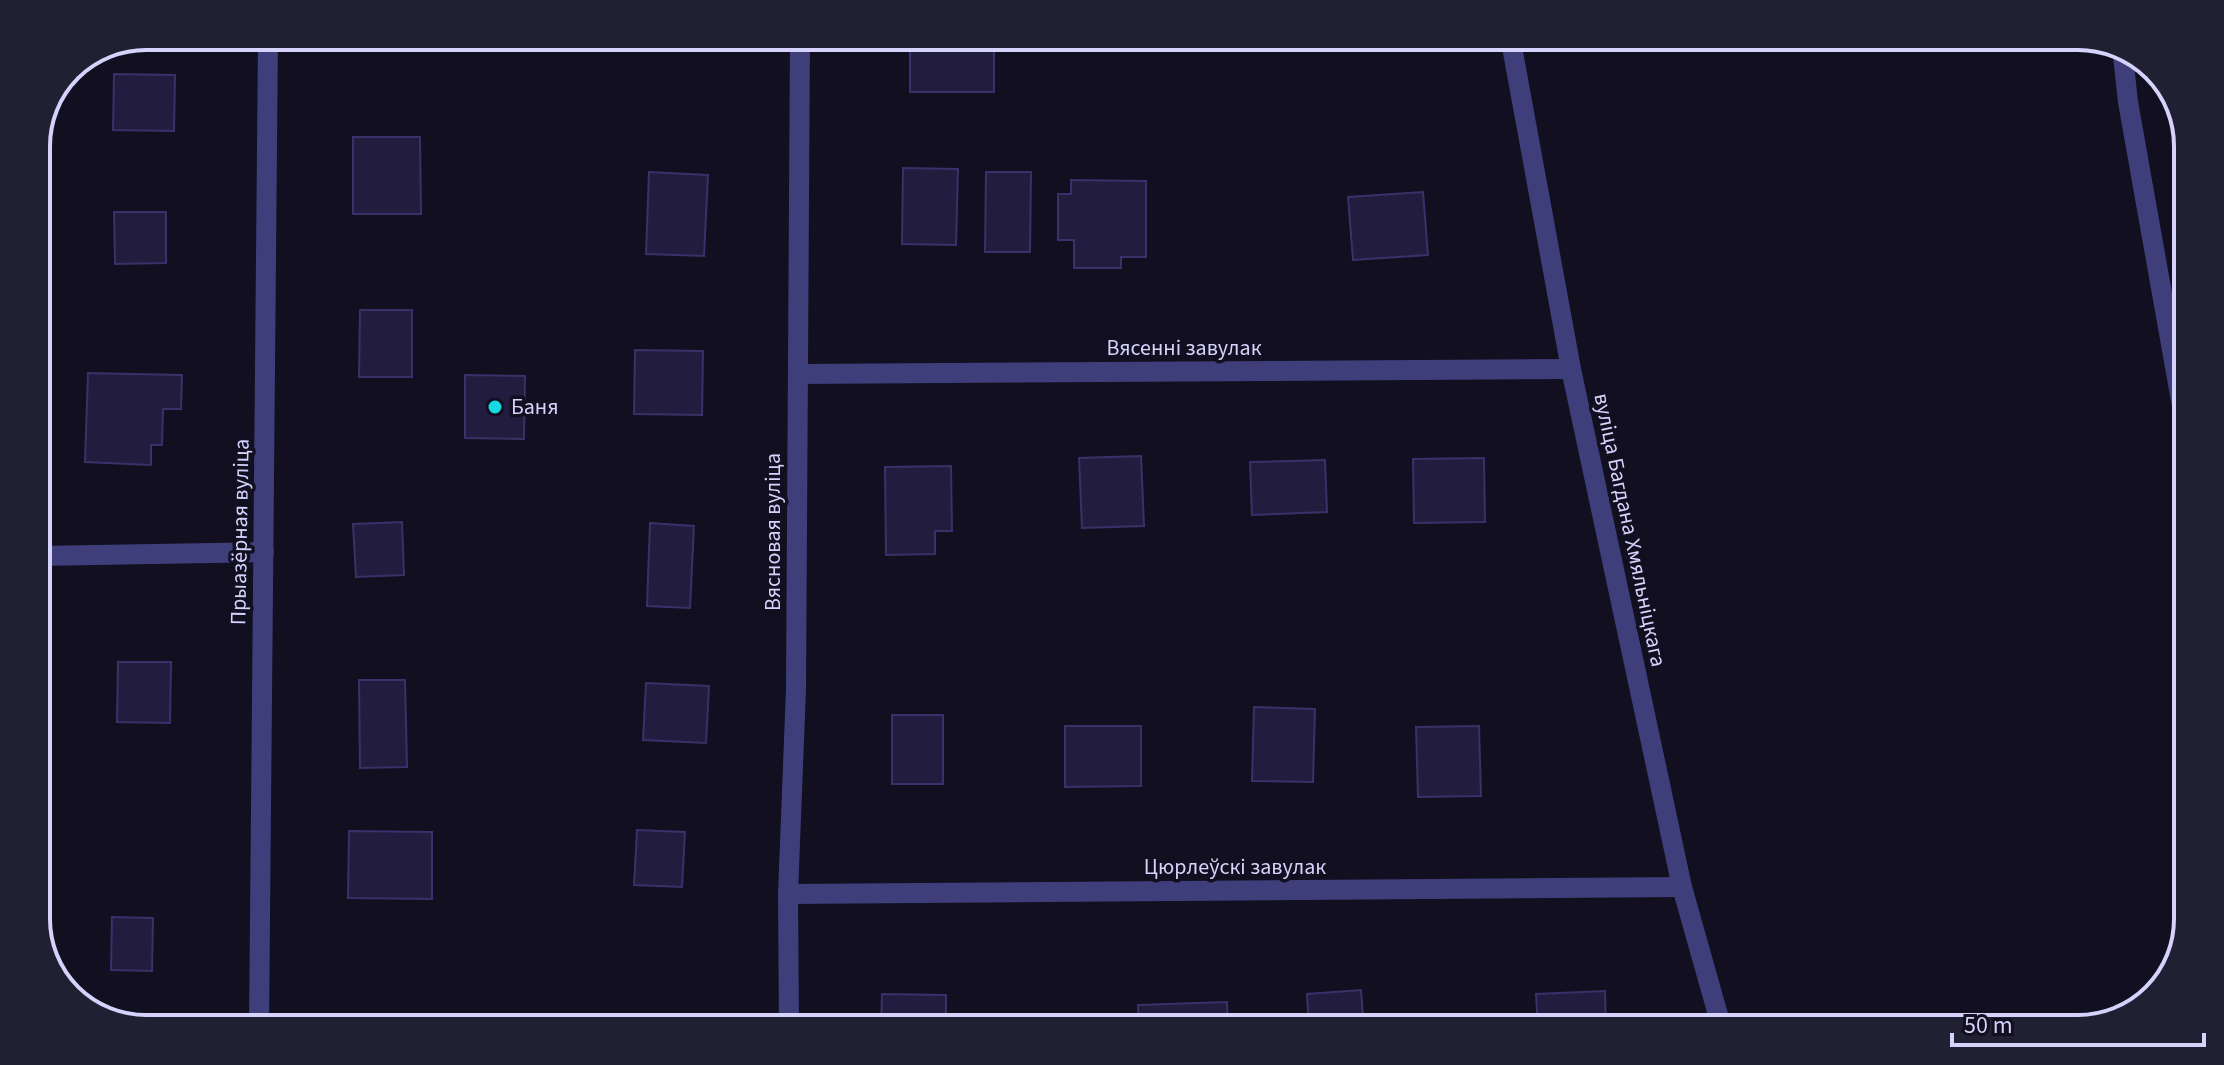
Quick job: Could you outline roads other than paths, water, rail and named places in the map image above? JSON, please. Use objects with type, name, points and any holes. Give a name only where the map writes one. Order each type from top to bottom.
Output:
[{"type":"street","name":"Прыазёрная вуліца","points":[[259,1015],[268,50]]},
{"type":"street","name":"Вясновая вуліца","points":[[789,1015],[788,894],[796,689],[800,50]]},
{"type":"street","name":"вуліца Багдана Хмяльніцкага","points":[[1513,50],[1571,369],[1682,887],[1718,1015]]},
{"type":"street","points":[[2124,62],[2128,102],[2174,361]]},
{"type":"street","name":"Вясенні завулак","points":[[798,374],[1571,369]]},
{"type":"street","points":[[50,556],[264,552]]},
{"type":"street","name":"Цюрлеўскі завулак","points":[[788,894],[1682,887]]},
{"type":"place","name":"Баня","points":[[495,407]]}]
